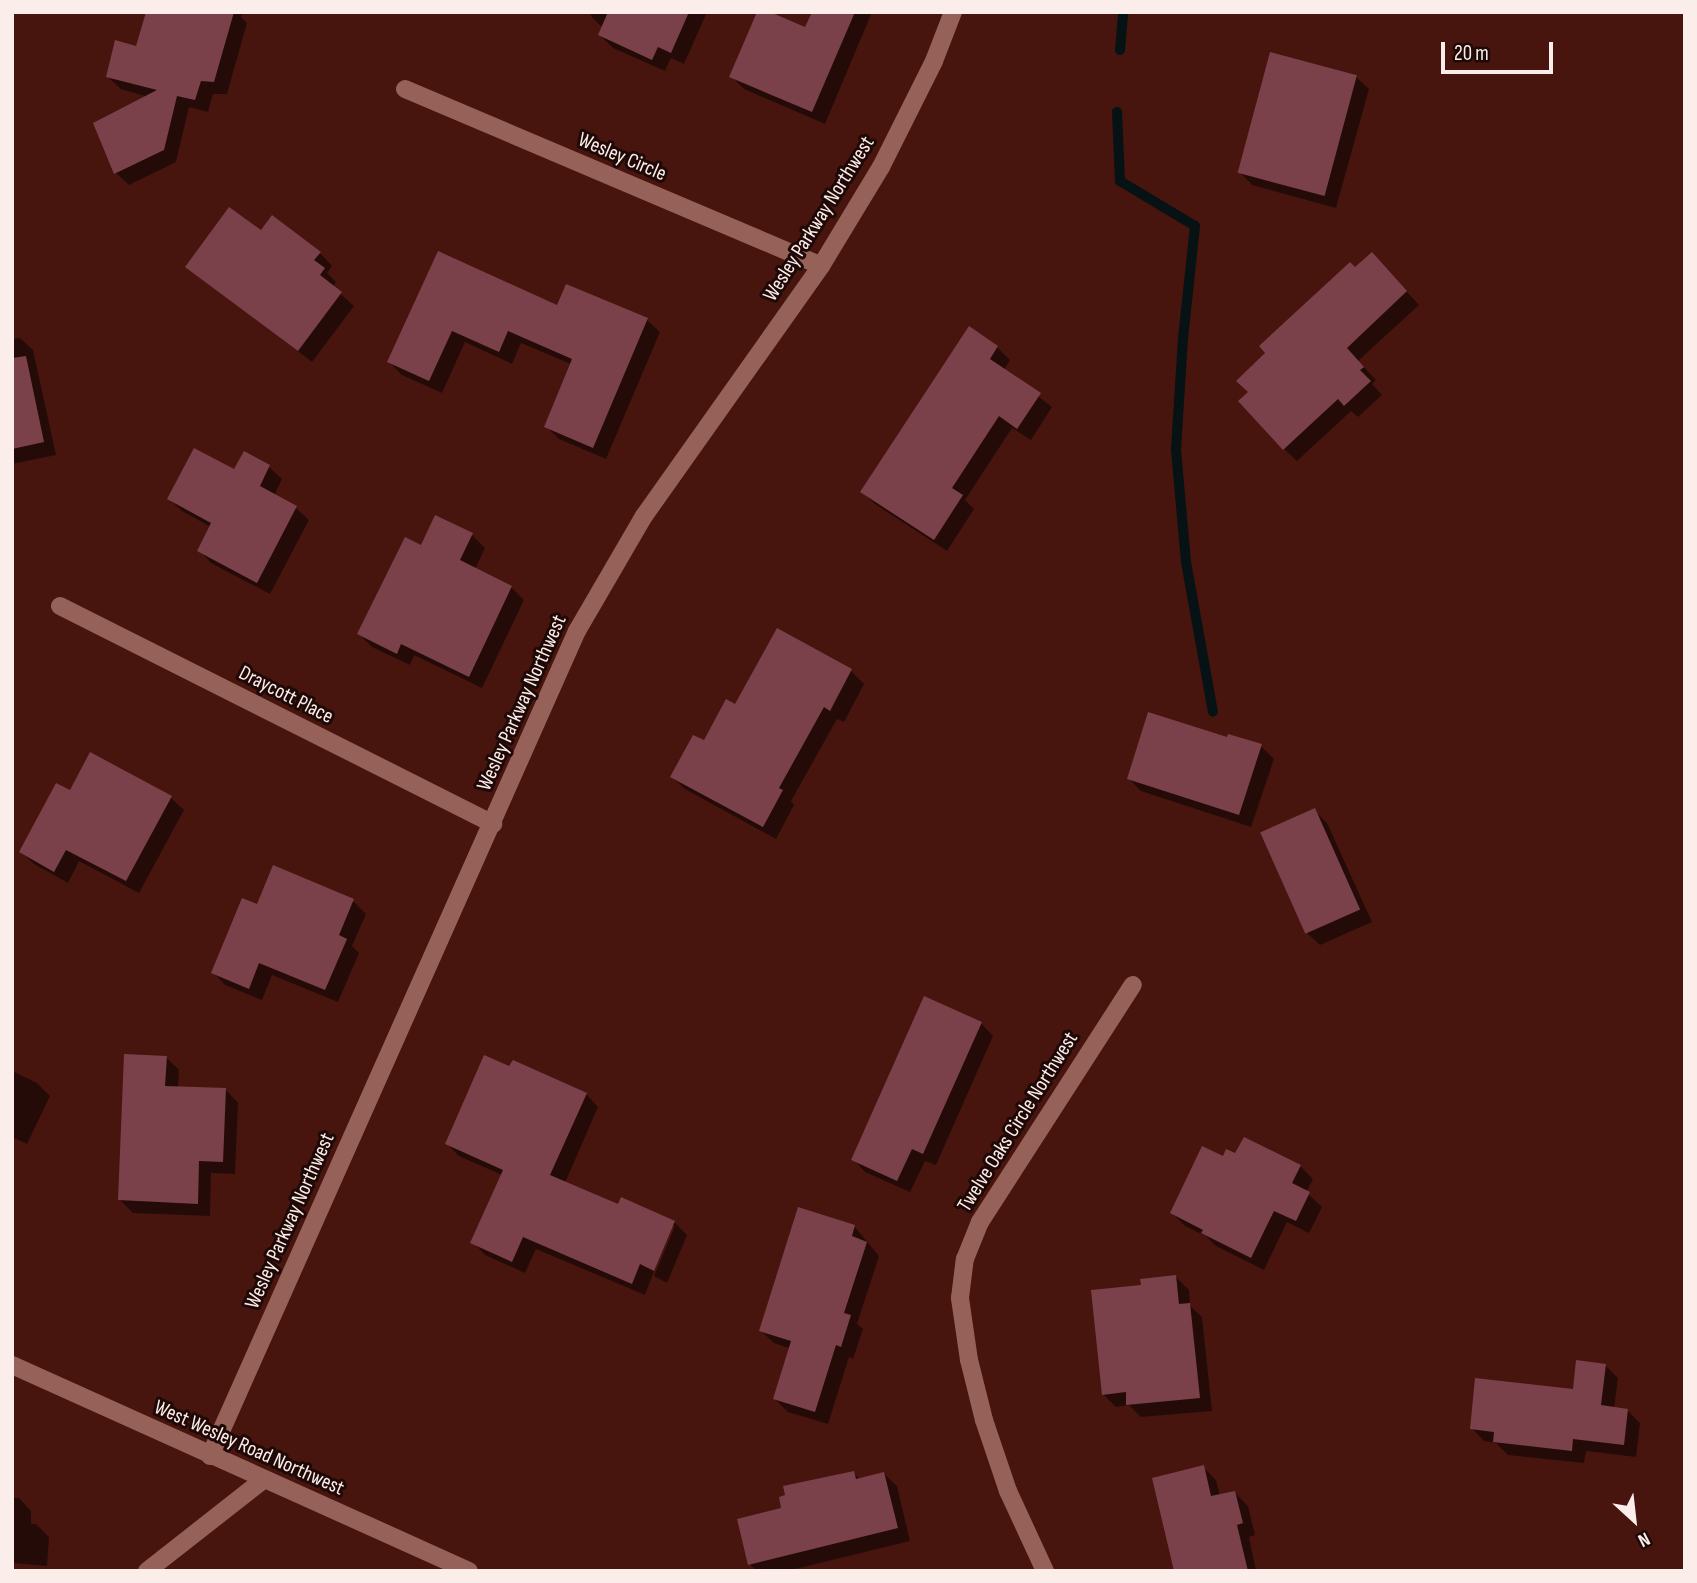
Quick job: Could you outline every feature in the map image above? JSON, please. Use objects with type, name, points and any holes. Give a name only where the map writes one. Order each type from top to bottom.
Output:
[{"type":"street","name":"Wesley Parkway Northwest","points":[[210,1456],[577,631],[644,516],[821,267],[881,167],[934,61],[953,12]]},
{"type":"street","name":"Wesley Circle","points":[[405,89],[821,267]]},
{"type":"street","name":"Draycott Place","points":[[60,606],[493,824]]},
{"type":"street","name":"Twelve Oaks Circle Northwest","points":[[1045,1571],[1007,1491],[984,1420],[969,1360],[960,1298],[965,1259],[980,1222],[1133,985]]},
{"type":"street","name":"West Wesley Road Northwest","points":[[12,1365],[469,1571]]},
{"type":"street","points":[[147,1571],[263,1480]]},
{"type":"building","points":[[146,12],[234,12],[214,82],[201,81],[195,100],[177,96],[164,150],[114,174],[93,123],[157,90],[106,77],[115,40],[136,46]]},
{"type":"building","points":[[608,12],[689,12],[671,53],[658,47],[652,60],[598,35]]},
{"type":"building","points":[[757,12],[770,12],[805,27],[812,12],[855,12],[812,112],[729,77]]},
{"type":"building","points":[[1270,52],[1357,75],[1325,196],[1238,173]]},
{"type":"building","points":[[229,207],[261,230],[272,215],[321,252],[314,260],[325,268],[320,275],[342,292],[298,351],[185,267]]},
{"type":"building","points":[[438,251],[557,305],[566,284],[648,318],[593,448],[544,427],[572,359],[508,331],[499,352],[452,331],[429,381],[387,362]]},
{"type":"building","points":[[1372,252],[1407,291],[1347,348],[1364,367],[1360,370],[1371,381],[1344,406],[1338,399],[1283,450],[1238,401],[1248,392],[1236,381],[1265,353],[1259,346],[1350,262],[1355,267]]},
{"type":"building","points":[[969,326],[998,346],[990,359],[1041,393],[1017,429],[999,416],[952,488],[963,495],[934,540],[860,492]]},
{"type":"building","points":[[26,356],[44,442],[12,449],[12,358]]},
{"type":"building","points":[[194,448],[234,469],[244,451],[270,465],[260,486],[297,506],[257,583],[197,551],[211,523],[167,499]]},
{"type":"building","points":[[435,515],[473,533],[460,560],[512,586],[469,677],[401,644],[397,654],[357,634],[405,537],[421,545]]},
{"type":"building","points":[[777,628],[852,669],[830,711],[824,707],[779,788],[783,790],[763,827],[670,777],[693,735],[704,740],[726,699],[735,704]]},
{"type":"building","points":[[1148,712],[1227,737],[1228,734],[1262,744],[1239,815],[1127,779]]},
{"type":"building","points":[[90,752],[172,796],[126,881],[66,850],[54,872],[19,852],[56,783],[70,790]]},
{"type":"building","points":[[1315,808],[1360,909],[1305,934],[1260,832]]},
{"type":"building","points":[[273,865],[354,899],[339,935],[347,939],[325,990],[259,963],[249,989],[211,973],[242,898],[257,904]]},
{"type":"building","points":[[924,996],[982,1022],[923,1154],[912,1149],[897,1181],[851,1160]]},
{"type":"building","points":[[124,1054],[167,1056],[165,1086],[226,1088],[223,1162],[199,1161],[198,1204],[118,1200]]},
{"type":"building","points":[[484,1055],[509,1066],[513,1060],[587,1093],[550,1175],[618,1204],[621,1197],[675,1221],[654,1271],[640,1264],[632,1284],[523,1237],[512,1262],[470,1243],[503,1170],[445,1144]]},
{"type":"building","points":[[1244,1137],[1301,1165],[1292,1183],[1310,1192],[1296,1221],[1274,1211],[1251,1258],[1201,1233],[1203,1230],[1170,1213],[1202,1146],[1223,1156],[1226,1149],[1235,1153]]},
{"type":"building","points":[[798,1207],[855,1225],[852,1236],[867,1242],[844,1313],[851,1315],[841,1347],[836,1345],[815,1412],[773,1399],[791,1341],[759,1331]]},
{"type":"building","points":[[1176,1275],[1179,1304],[1190,1303],[1200,1398],[1126,1405],[1126,1392],[1102,1395],[1091,1290],[1141,1285],[1140,1279]]},
{"type":"building","points":[[1576,1360],[1606,1364],[1601,1405],[1628,1409],[1624,1445],[1573,1439],[1572,1451],[1493,1442],[1494,1432],[1470,1429],[1475,1378],[1573,1389]]},
{"type":"building","points":[[1204,1465],[1211,1496],[1235,1491],[1243,1523],[1237,1525],[1248,1571],[1174,1571],[1152,1478]]},
{"type":"building","points":[[854,1471],[856,1479],[884,1472],[898,1528],[748,1565],[737,1519],[781,1508],[779,1497],[785,1495],[783,1486]]},
{"type":"waterway","points":[[1120,50],[1123,12]]},
{"type":"waterway","points":[[1117,112],[1120,181],[1195,226],[1183,338],[1176,450],[1186,562],[1213,712]]}]
